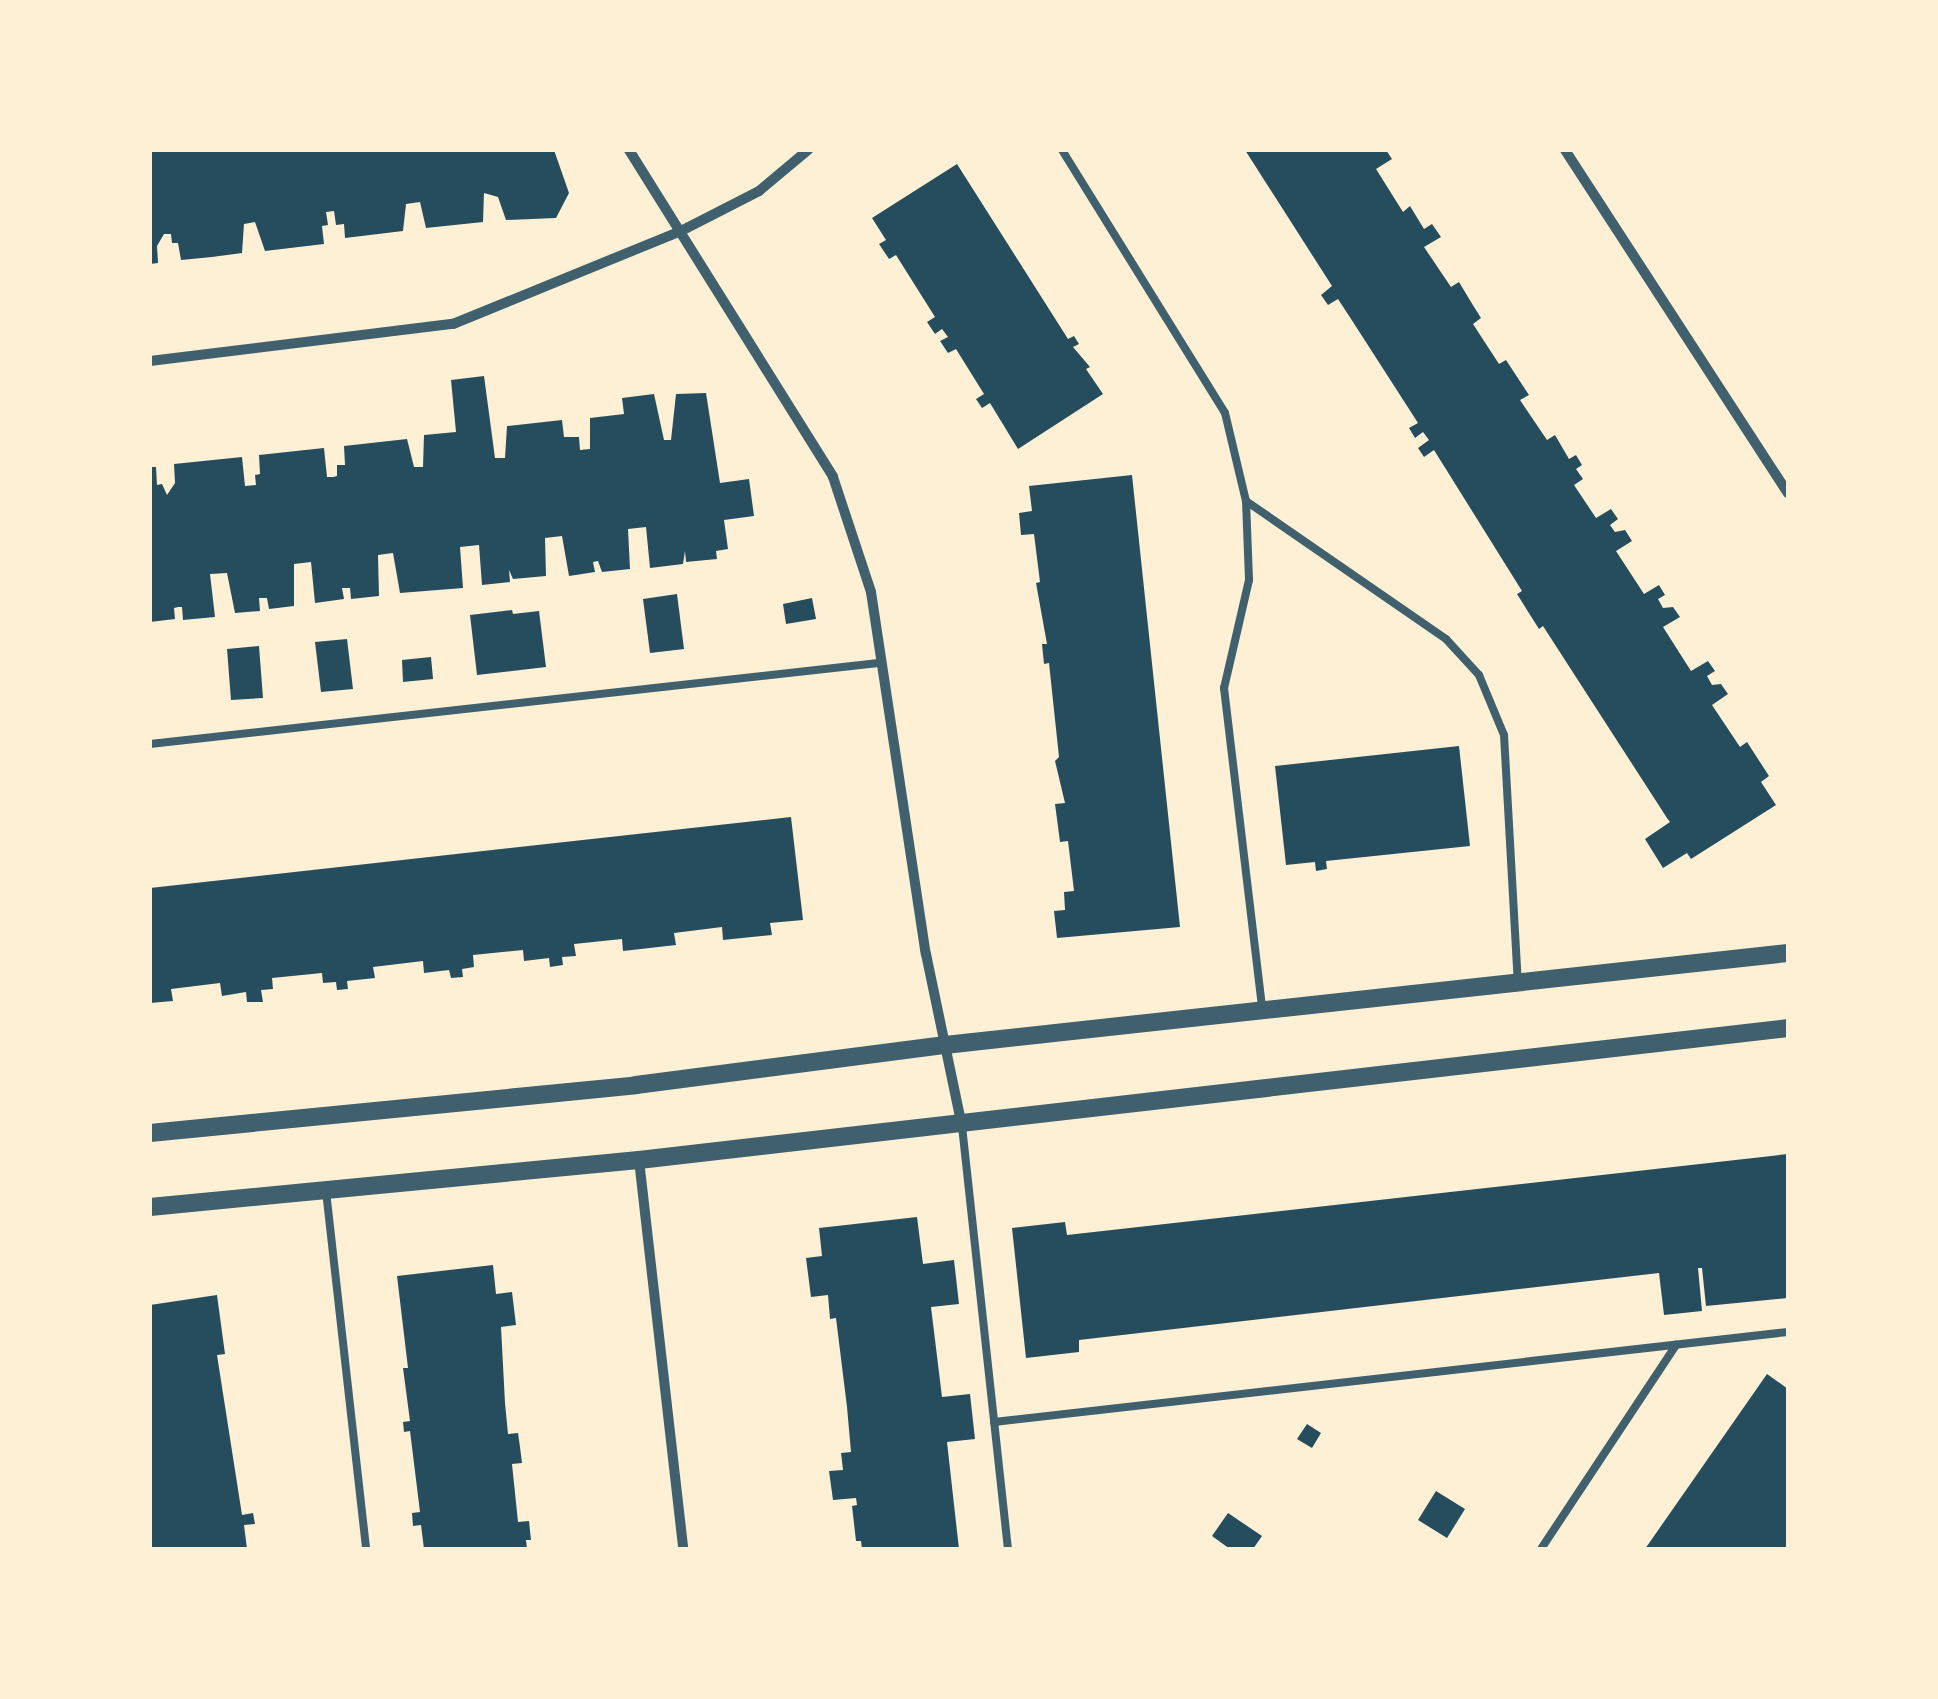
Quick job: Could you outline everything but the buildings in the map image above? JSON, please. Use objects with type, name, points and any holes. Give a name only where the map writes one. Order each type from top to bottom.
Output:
[{"type":"street","points":[[629,150],[796,412],[832,477],[871,592],[879,663],[961,1121]]},
{"type":"street","points":[[150,361],[453,324],[679,232],[759,191],[808,150]]},
{"type":"street","points":[[1566,150],[1788,494]]},
{"type":"street","points":[[150,1133],[636,1085],[945,1045],[1788,953]]},
{"type":"street","points":[[150,1207],[640,1160],[1788,1028]]},
{"type":"street","points":[[640,1160],[683,1549]]},
{"type":"lane","points":[[1062,150],[1225,413],[1246,501],[1249,580],[1224,688],[1262,1012]]},
{"type":"lane","points":[[1246,501],[1446,639],[1479,676],[1504,735],[1518,983]]},
{"type":"lane","points":[[150,744],[879,663]]},
{"type":"lane","points":[[961,1121],[1008,1549]]},
{"type":"lane","points":[[326,1190],[366,1549]]},
{"type":"lane","points":[[994,1422],[1788,1332]]},
{"type":"lane","points":[[1541,1549],[1676,1345]]}]
